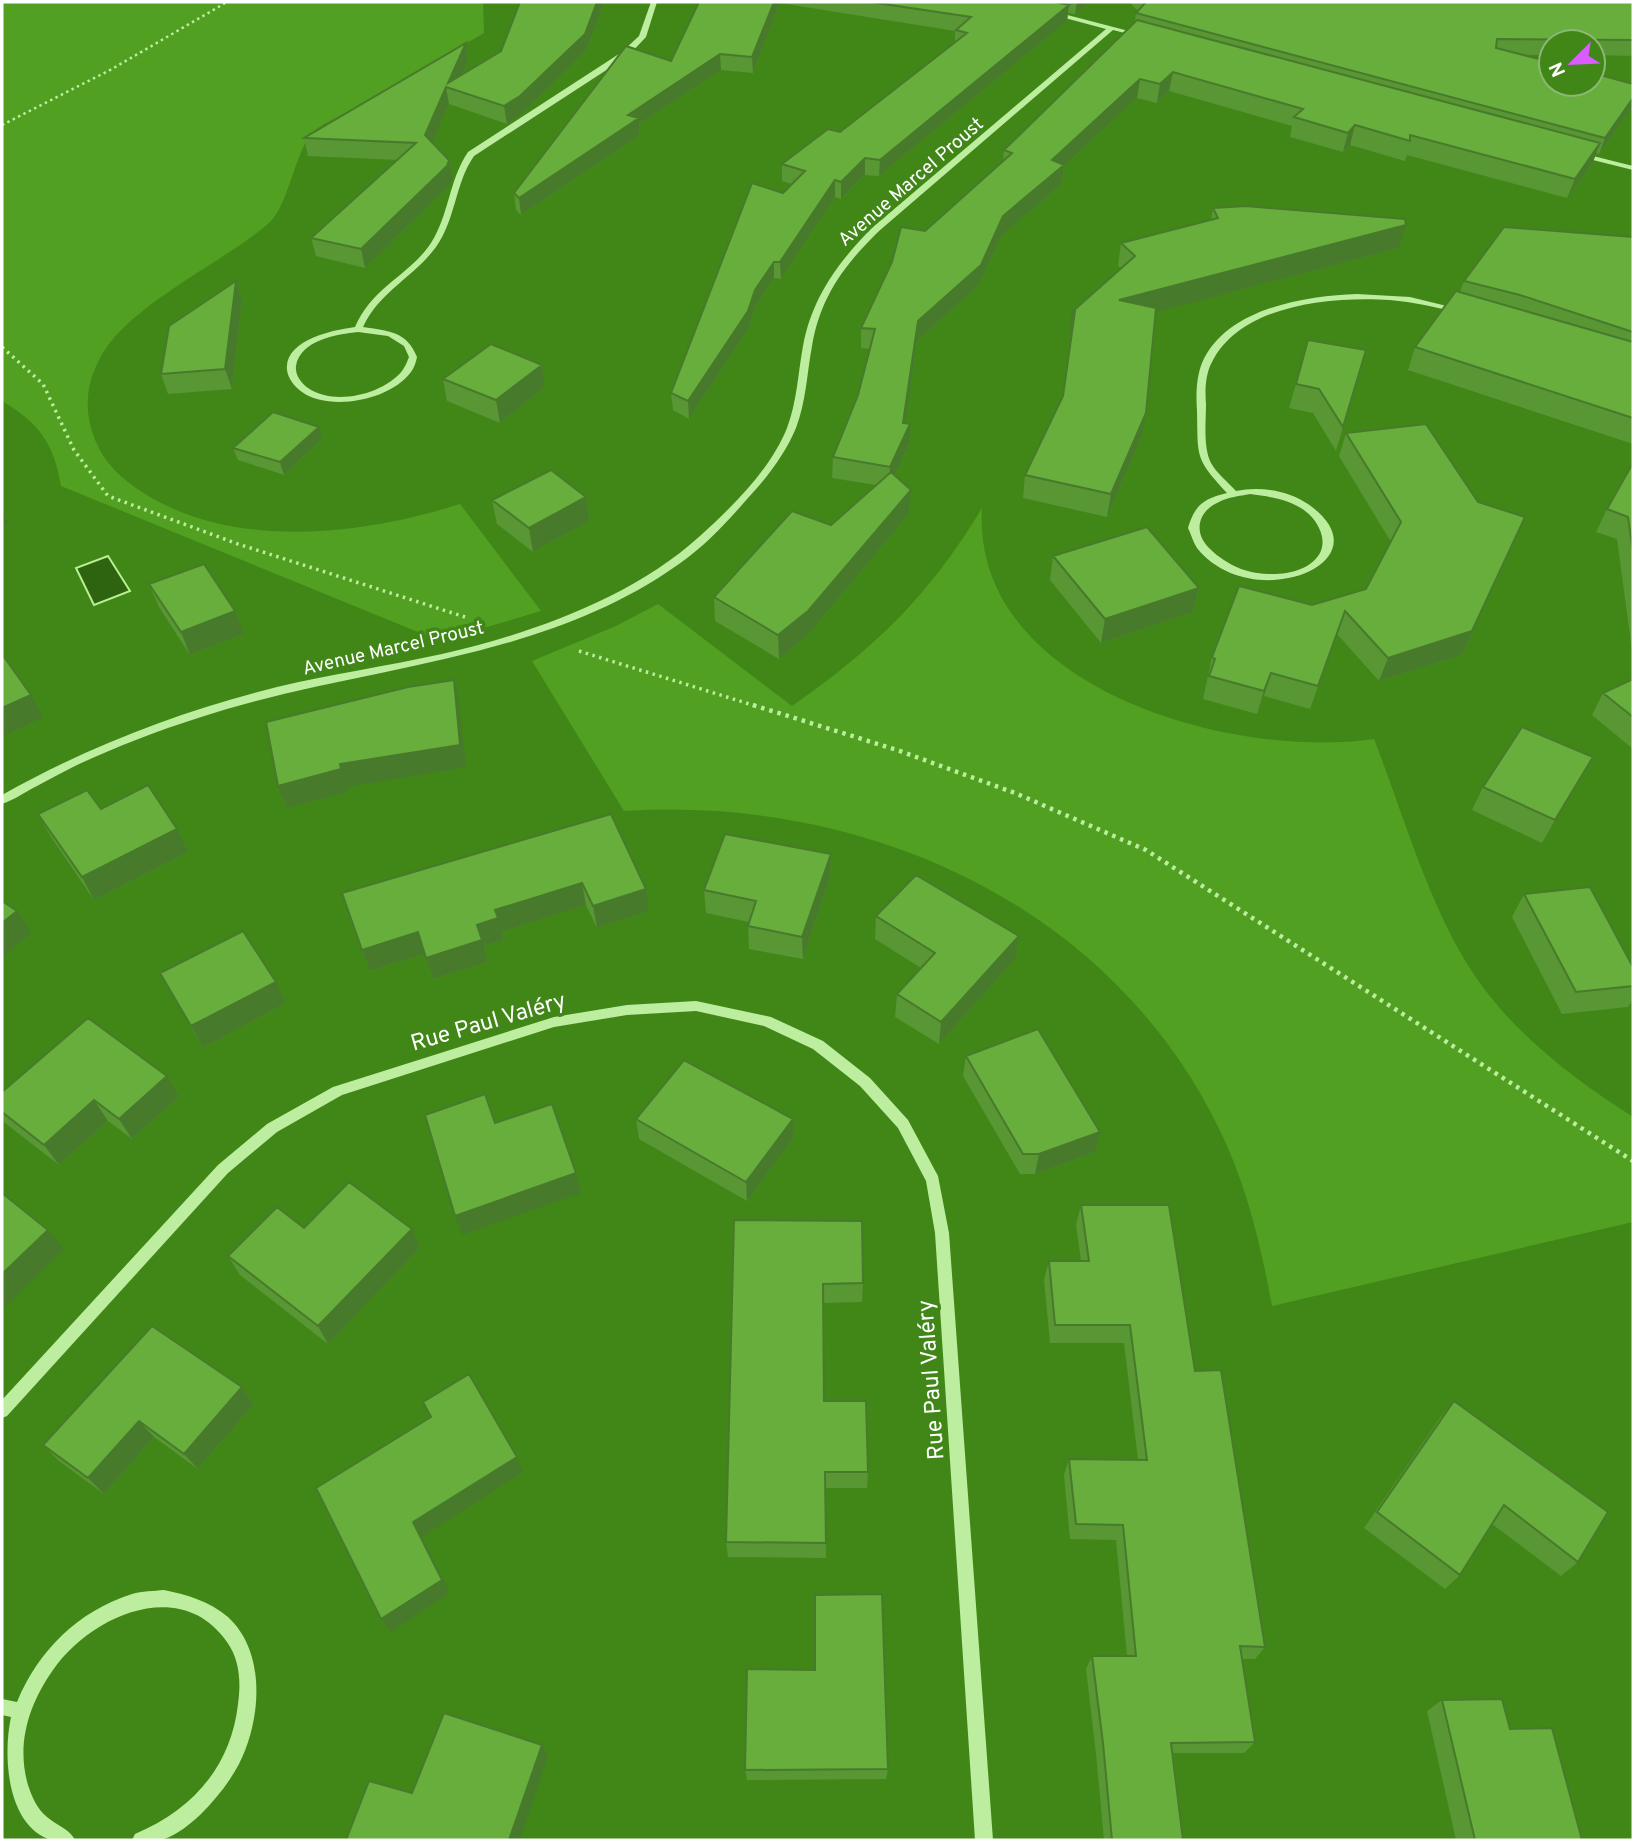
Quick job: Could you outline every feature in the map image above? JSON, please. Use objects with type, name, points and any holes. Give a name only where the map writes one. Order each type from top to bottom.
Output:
[{"type":"street","points":[[358,329],[368,308],[422,259],[433,245],[453,201],[458,174],[471,154],[625,54],[642,37],[654,2]]},
{"type":"street","points":[[1046,12],[1148,37]]},
{"type":"street","name":"Avenue Marcel Proust","points":[[2,800],[39,778],[122,740],[211,710],[315,682],[445,656],[508,638],[554,623],[636,587],[700,542],[755,484],[786,440],[803,384],[809,340],[823,302],[845,261],[876,229],[1111,28]]},
{"type":"street","points":[[1569,151],[1633,168]]},
{"type":"street","points":[[1232,493],[1204,459],[1200,390],[1207,362],[1224,338],[1254,318],[1292,304],[1339,297],[1379,296],[1424,301],[1465,311]]},
{"type":"street","points":[[358,329],[379,330],[396,335],[408,344],[414,355],[412,367],[403,379],[368,396],[346,399],[324,398],[307,392],[295,383],[289,372],[292,359],[302,348],[318,338],[358,329]]},
{"type":"street","points":[[1232,493],[1269,493],[1303,505],[1325,527],[1329,540],[1327,551],[1319,562],[1291,576],[1252,576],[1216,562],[1195,539],[1195,515],[1203,505],[1232,493]]},
{"type":"street","name":"Rue Paul Valéry","points":[[2,1411],[223,1170],[272,1128],[338,1091],[554,1022],[614,1012],[696,1006],[766,1021],[818,1045],[865,1082],[903,1124],[933,1180],[942,1233],[984,1840]]},
{"type":"street","points":[[66,1840],[38,1822],[20,1790],[14,1752],[21,1711],[40,1671],[69,1637],[103,1613],[141,1600],[176,1599],[209,1611],[232,1634],[247,1666],[249,1705],[238,1746],[216,1785],[183,1818],[141,1840]]},
{"type":"street","points":[[2,1707],[21,1711]]},
{"type":"path","points":[[2,125],[112,69],[227,2]]},
{"type":"path","points":[[2,347],[43,384],[74,450],[108,496],[237,544],[484,623],[508,638]]},
{"type":"path","points":[[579,651],[897,750],[1015,793],[1146,850],[1498,1077],[1633,1160]]},
{"type":"shaded area","points":[[2,2],[483,2],[484,33],[314,131],[300,155],[281,205],[270,222],[130,321],[112,340],[94,370],[88,411],[92,432],[100,450],[121,476],[142,492],[178,511],[216,523],[257,530],[298,532],[340,529],[382,524],[460,504],[541,611],[440,641],[61,486],[54,458],[43,436],[26,418],[2,401]]},
{"type":"shaded area","points":[[982,508],[990,570],[1019,623],[1064,666],[1121,699],[1185,723],[1252,737],[1316,742],[1374,739],[1415,853],[1439,909],[1466,962],[1482,986],[1540,1049],[1633,1117],[1633,1222],[1272,1306],[1254,1226],[1236,1167],[1182,1065],[1125,993],[1057,933],[980,885],[897,848],[809,824],[717,811],[624,811],[532,661],[616,626],[658,604],[792,706],[849,663],[899,618],[942,567]]},
{"type":"shaded area","points":[[108,556],[130,591],[94,605],[76,568]]},
{"type":"building","points":[[520,2],[597,2],[585,34],[520,96],[504,106],[446,87],[425,135],[449,160],[447,166],[361,249],[311,238],[416,143],[304,138],[466,43],[448,83],[501,51]]},
{"type":"building","points":[[699,2],[774,2],[752,57],[720,54],[628,115],[639,118],[519,198],[514,193],[626,46],[671,61]]},
{"type":"building","points":[[870,2],[1055,2],[1069,5],[880,160],[865,158],[841,182],[835,180],[780,262],[774,262],[755,290],[748,311],[688,401],[671,393],[752,183],[783,193],[805,171],[782,164],[828,129],[840,132],[967,33],[956,30],[971,17]]},
{"type":"building","points":[[1146,2],[1633,2],[1633,40],[1607,40],[1607,28],[1537,28],[1537,39],[1497,39],[1496,48],[1537,58],[1537,98],[1607,98],[1607,77],[1633,84],[1633,98],[1605,138],[1136,13]]},
{"type":"building","points":[[1137,20],[1600,143],[1575,179],[1410,135],[1410,141],[1355,125],[1348,133],[1294,117],[1303,109],[1173,72],[1160,84],[1140,79],[1052,160],[1064,165],[1003,216],[981,265],[918,321],[903,423],[910,424],[890,467],[833,457],[858,395],[875,329],[861,328],[892,262],[901,227],[925,231],[1012,153],[1004,150]]},
{"type":"building","points":[[1246,206],[1405,219],[1406,225],[1119,300],[1156,308],[1146,413],[1111,494],[1025,475],[1063,396],[1075,311],[1072,312],[1135,256],[1121,243],[1218,218],[1213,208]]},
{"type":"building","points":[[1504,227],[1633,237],[1633,332],[1520,295],[1464,281]]},
{"type":"building","points":[[236,281],[225,369],[161,374],[169,326]]},
{"type":"building","points":[[1456,291],[1633,342],[1633,418],[1415,347]]},
{"type":"building","points":[[1308,340],[1366,350],[1343,427],[1319,389],[1296,384]]},
{"type":"building","points":[[491,344],[542,365],[496,400],[443,379]]},
{"type":"building","points":[[273,412],[319,427],[280,462],[233,448]]},
{"type":"building","points":[[1426,424],[1478,502],[1525,517],[1472,631],[1388,658],[1345,611],[1318,686],[1271,673],[1264,691],[1209,676],[1215,659],[1212,657],[1239,586],[1312,605],[1366,589],[1401,522],[1346,433]]},
{"type":"building","points":[[1633,463],[1633,552],[1628,517],[1607,509]]},
{"type":"building","points":[[551,470],[586,497],[529,528],[492,500]]},
{"type":"building","points":[[891,472],[911,490],[808,611],[778,635],[714,597],[792,511],[831,525]]},
{"type":"building","points":[[1147,527],[1199,588],[1105,619],[1053,556]]},
{"type":"building","points":[[204,564],[235,611],[181,632],[149,584]]},
{"type":"building","points":[[2,654],[31,695],[2,708]]},
{"type":"building","points":[[1633,679],[1633,717],[1603,693]]},
{"type":"building","points":[[454,680],[460,745],[340,764],[341,769],[278,786],[266,722],[408,687]]},
{"type":"building","points":[[1522,727],[1593,757],[1555,820],[1483,787]]},
{"type":"building","points":[[148,785],[177,829],[82,877],[38,814],[87,790],[101,809]]},
{"type":"building","points":[[611,814],[646,889],[593,906],[582,883],[495,910],[498,918],[477,925],[482,940],[426,958],[418,932],[362,950],[342,893]]},
{"type":"building","points":[[725,834],[831,854],[802,937],[748,926],[756,901],[704,890]]},
{"type":"building","points":[[916,875],[1019,936],[941,1022],[897,994],[935,953],[876,916]]},
{"type":"building","points":[[1590,887],[1633,967],[1633,986],[1576,992],[1524,894]]},
{"type":"building","points":[[2,901],[17,911],[2,923]]},
{"type":"building","points":[[243,931],[276,982],[191,1026],[160,973]]},
{"type":"building","points":[[88,1018],[167,1076],[119,1119],[94,1100],[44,1145],[2,1112],[2,1092]]},
{"type":"building","points":[[1038,1029],[1100,1132],[1039,1154],[1023,1154],[966,1056]]},
{"type":"building","points":[[684,1060],[793,1119],[746,1182],[636,1119]]},
{"type":"building","points":[[485,1094],[495,1123],[552,1104],[576,1173],[455,1216],[425,1115]]},
{"type":"building","points":[[349,1182],[412,1229],[318,1326],[228,1256],[277,1207],[304,1228]]},
{"type":"building","points":[[2,1193],[48,1230],[2,1274]]},
{"type":"building","points":[[1081,1205],[1169,1205],[1195,1371],[1221,1370],[1265,1647],[1240,1646],[1255,1742],[1171,1743],[1183,1840],[1112,1840],[1092,1656],[1136,1656],[1123,1525],[1076,1524],[1069,1459],[1147,1460],[1130,1325],[1055,1325],[1049,1261],[1089,1261]]},
{"type":"building","points":[[734,1220],[862,1221],[863,1283],[823,1284],[824,1401],[866,1401],[868,1472],[825,1472],[826,1543],[726,1542]]},
{"type":"building","points":[[152,1326],[242,1387],[184,1454],[139,1421],[88,1478],[43,1445]]},
{"type":"building","points":[[469,1374],[517,1457],[413,1522],[442,1580],[381,1619],[316,1488],[431,1417],[423,1402]]},
{"type":"building","points":[[1454,1401],[1608,1512],[1578,1562],[1504,1505],[1460,1575],[1377,1512]]},
{"type":"building","points":[[882,1594],[888,1769],[745,1770],[747,1669],[815,1670],[815,1595]]},
{"type":"building","points":[[1502,1699],[1510,1729],[1552,1728],[1582,1840],[1475,1840],[1442,1700]]},
{"type":"building","points":[[444,1713],[542,1745],[509,1840],[346,1840],[369,1781],[412,1793]]}]
